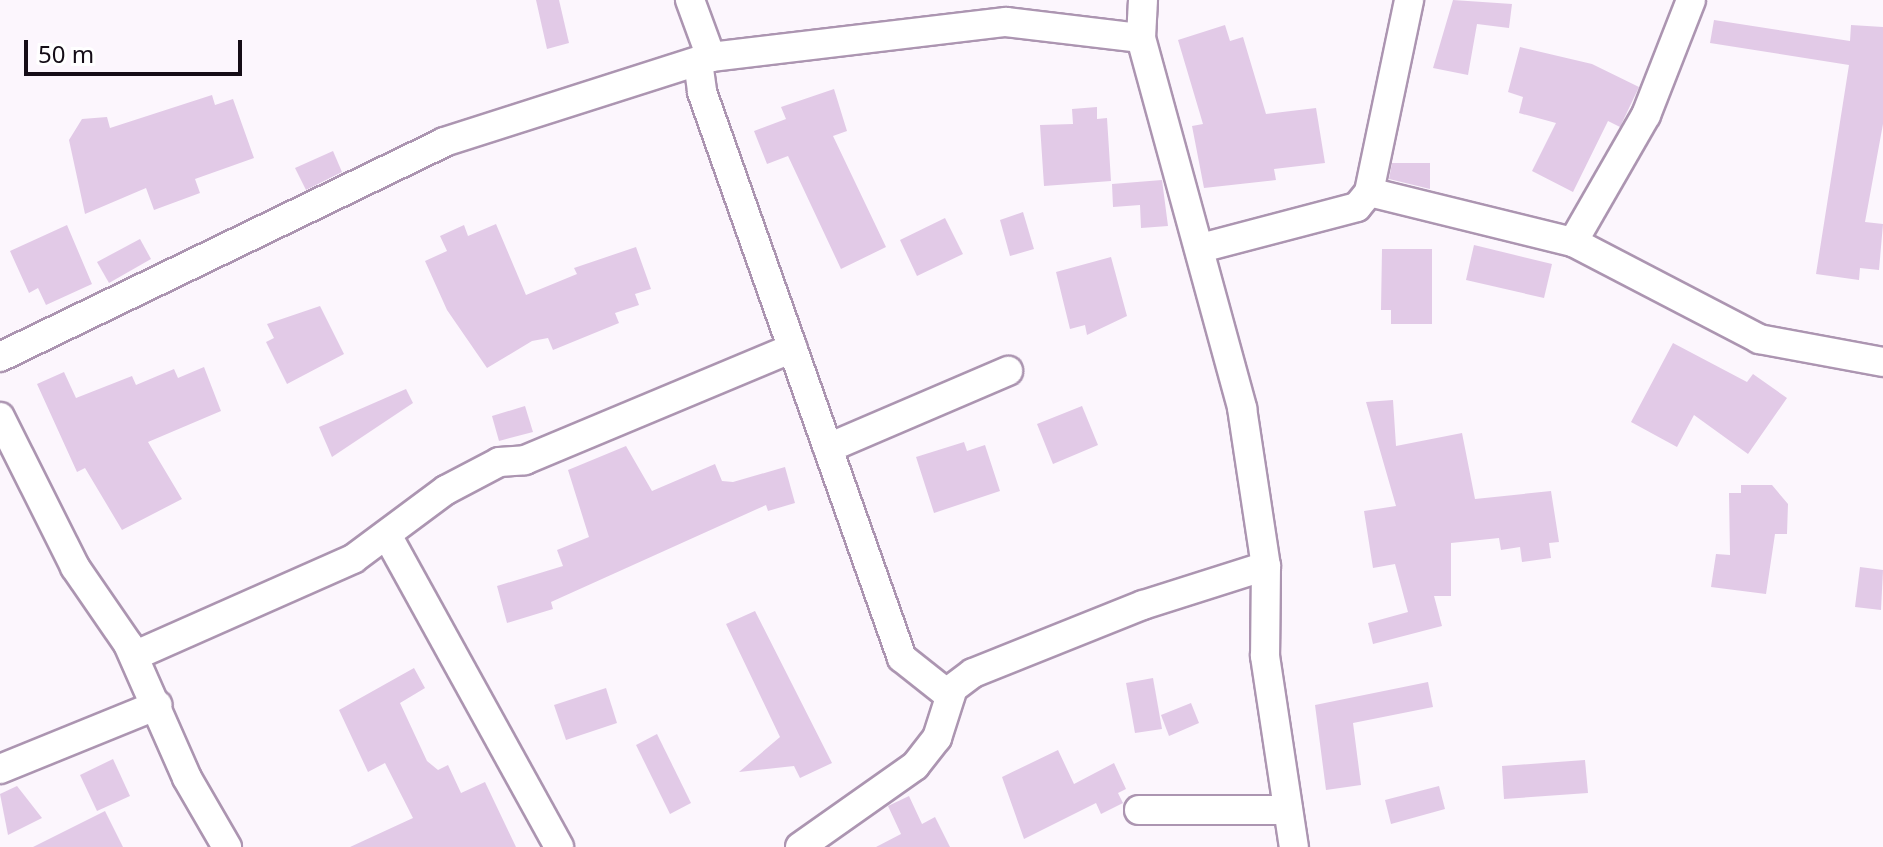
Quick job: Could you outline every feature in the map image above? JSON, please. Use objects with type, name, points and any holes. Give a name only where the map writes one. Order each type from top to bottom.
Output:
[{"type":"street","points":[[690,0],[704,60],[793,348],[902,658],[950,696]]},
{"type":"street","points":[[1143,0],[1141,38],[1201,248],[1242,408],[1266,566],[1265,656],[1294,847]]},
{"type":"street","points":[[1201,248],[1357,207],[1369,192],[1409,0]]},
{"type":"street","points":[[1573,242],[1646,115],[1691,0]]},
{"type":"street","points":[[0,357],[444,142],[704,60],[1003,11],[1141,38]]},
{"type":"street","points":[[1369,192],[1573,242],[1759,339],[1883,362]]},
{"type":"street","points":[[134,656],[329,570],[387,535],[446,490],[499,462],[525,460],[793,348]]},
{"type":"street","points":[[828,448],[1008,371]]},
{"type":"street","points":[[0,417],[75,567],[134,656],[158,705],[187,778],[227,847]]},
{"type":"street","points":[[387,535],[559,847]]},
{"type":"street","points":[[800,847],[915,766],[937,738],[950,696],[973,673],[1143,605],[1266,566]]},
{"type":"street","points":[[0,769],[158,705]]},
{"type":"street","points":[[1139,810],[1288,810]]},
{"type":"building","points":[[536,0],[559,0],[569,43],[547,49]]},
{"type":"building","points":[[1453,0],[1512,4],[1509,28],[1477,24],[1468,75],[1433,68]]},
{"type":"building","points":[[1714,20],[1850,41],[1851,25],[1883,27],[1883,124],[1865,222],[1883,224],[1879,270],[1860,268],[1859,280],[1816,274],[1849,65],[1710,43]]},
{"type":"building","points":[[1225,25],[1230,41],[1243,37],[1266,114],[1316,108],[1325,163],[1274,169],[1276,180],[1204,188],[1192,126],[1203,124],[1178,40]]},
{"type":"building","points":[[1520,47],[1592,64],[1639,87],[1620,127],[1608,121],[1573,192],[1532,171],[1556,123],[1519,113],[1523,97],[1508,92]]},
{"type":"building","points":[[834,89],[847,131],[833,136],[886,247],[841,269],[788,156],[767,164],[754,131],[786,119],[781,107]]},
{"type":"building","points":[[212,95],[215,105],[233,99],[254,158],[195,179],[200,193],[154,210],[146,188],[85,214],[69,140],[82,119],[107,117],[110,128]]},
{"type":"building","points":[[1097,107],[1097,119],[1107,118],[1111,181],[1044,186],[1040,125],[1073,124],[1072,109]]},
{"type":"building","points":[[333,151],[342,172],[306,190],[295,168]]},
{"type":"building","points":[[1392,163],[1430,163],[1430,189],[1389,179]]},
{"type":"building","points":[[1162,180],[1168,226],[1141,228],[1140,205],[1113,207],[1112,184]]},
{"type":"building","points":[[1023,212],[1034,249],[1010,256],[1000,220]]},
{"type":"building","points":[[945,218],[963,254],[917,276],[900,240]]},
{"type":"building","points":[[496,224],[526,295],[577,274],[574,268],[636,247],[651,289],[635,294],[639,305],[615,313],[619,323],[553,350],[548,338],[532,341],[487,368],[447,310],[425,261],[447,251],[440,236],[464,225],[468,236]]},
{"type":"building","points":[[67,225],[92,284],[46,305],[38,288],[29,293],[10,251]]},
{"type":"building","points":[[140,239],[151,259],[109,283],[97,262]]},
{"type":"building","points":[[1474,245],[1552,264],[1544,298],[1466,280]]},
{"type":"building","points":[[1382,249],[1432,249],[1432,324],[1391,324],[1391,310],[1381,310]]},
{"type":"building","points":[[1111,257],[1127,316],[1087,335],[1085,325],[1070,329],[1056,272]]},
{"type":"building","points":[[320,306],[344,354],[287,384],[266,342],[274,338],[267,324]]},
{"type":"building","points":[[1673,343],[1747,382],[1753,374],[1787,398],[1748,454],[1694,415],[1677,447],[1631,422]]},
{"type":"building","points":[[204,367],[221,411],[148,442],[182,499],[122,530],[85,468],[77,472],[37,384],[64,372],[76,398],[132,376],[136,385],[174,369],[178,378]]},
{"type":"building","points":[[406,389],[413,403],[332,457],[319,427]]},
{"type":"building","points":[[1393,400],[1396,446],[1462,433],[1475,499],[1551,491],[1559,542],[1549,543],[1551,558],[1522,562],[1520,547],[1501,550],[1499,538],[1451,543],[1451,596],[1434,596],[1442,626],[1373,644],[1368,623],[1408,612],[1395,564],[1373,568],[1364,511],[1396,506],[1366,402]]},
{"type":"building","points":[[525,406],[533,432],[499,441],[492,416]]},
{"type":"building","points":[[1082,406],[1098,445],[1053,464],[1037,424]]},
{"type":"building","points":[[964,442],[967,451],[985,445],[1000,491],[934,513],[916,457]]},
{"type":"building","points":[[626,446],[652,491],[715,464],[722,481],[733,482],[785,467],[795,503],[768,511],[766,505],[551,602],[553,609],[507,623],[497,586],[563,566],[557,550],[589,537],[568,470]]},
{"type":"building","points":[[1741,485],[1772,485],[1788,504],[1787,534],[1775,534],[1766,594],[1711,587],[1716,554],[1730,555],[1729,493],[1741,493]]},
{"type":"building","points":[[1860,567],[1883,570],[1881,610],[1855,607]]},
{"type":"building","points":[[755,611],[832,763],[800,778],[794,766],[739,772],[780,737],[726,624]]},
{"type":"building","points":[[414,668],[425,688],[400,703],[427,761],[438,770],[448,765],[461,793],[485,782],[516,847],[350,847],[413,818],[385,763],[368,772],[339,710]]},
{"type":"building","points":[[1153,678],[1162,729],[1135,733],[1126,683]]},
{"type":"building","points":[[1428,682],[1433,707],[1353,723],[1361,785],[1326,790],[1315,705]]},
{"type":"building","points":[[606,688],[617,723],[566,740],[554,705]]},
{"type":"building","points":[[1191,703],[1199,723],[1169,736],[1161,715]]},
{"type":"building","points":[[657,734],[691,803],[670,814],[636,745]]},
{"type":"building","points":[[1058,750],[1074,784],[1114,763],[1126,789],[1118,793],[1123,803],[1101,814],[1096,803],[1024,839],[1002,777]]},
{"type":"building","points":[[113,759],[130,796],[97,811],[80,775]]},
{"type":"building","points":[[1585,760],[1588,793],[1504,799],[1502,766]]},
{"type":"building","points":[[17,786],[42,818],[8,835],[0,794]]},
{"type":"building","points":[[1439,786],[1445,809],[1391,824],[1385,800]]},
{"type":"building","points":[[909,796],[922,824],[935,817],[950,847],[876,847],[901,834],[888,806]]},
{"type":"building","points":[[105,811],[123,847],[33,847]]}]
